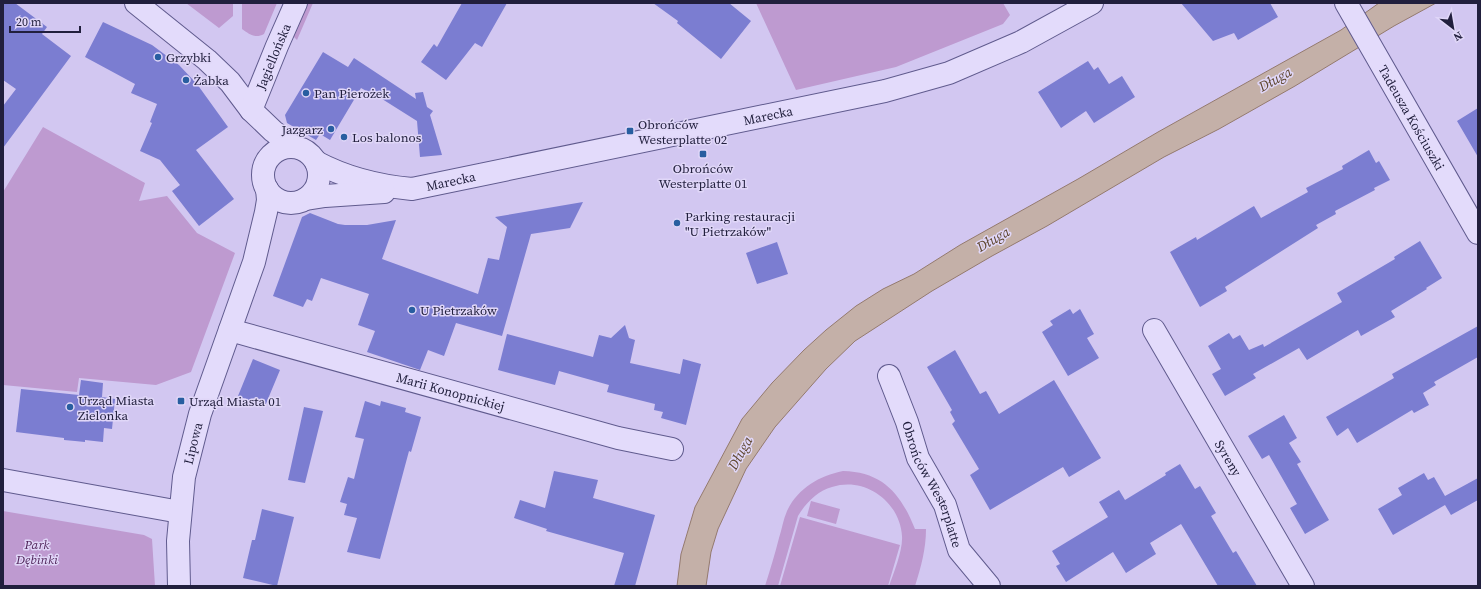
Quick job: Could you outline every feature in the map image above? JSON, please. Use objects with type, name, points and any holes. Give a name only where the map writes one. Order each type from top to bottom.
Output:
[{"type":"street","points":[[136,3],[207,60],[230,82],[251,110],[273,131],[294,147],[307,152],[316,162],[320,176],[316,189],[299,201],[278,200],[267,189],[264,167],[273,154],[279,150],[294,147]]},
{"type":"street","name":"Jagiellońska","points":[[251,110],[296,3]]},
{"type":"street","name":"Marecka","points":[[316,162],[332,171],[374,184],[412,189],[428,186],[885,91],[948,72],[1021,42],[1092,3]]},
{"type":"street","name":"Tadeusza Kościuszki","points":[[1346,3],[1478,233]]},
{"type":"street","points":[[251,110],[263,138],[268,160]]},
{"type":"street","name":"Marecka","points":[[299,201],[325,196],[379,193],[406,188]]},
{"type":"street","name":"Lipowa","points":[[179,586],[178,541],[184,477],[200,414],[254,262],[266,212],[268,200],[267,189]]},
{"type":"street","name":"Lipowa","points":[[254,262],[280,217],[299,201]]},
{"type":"street","name":"Marii Konopnickiej","points":[[230,330],[618,438],[672,449]]},
{"type":"street","name":"Syreny","points":[[1154,330],[1303,586]]},
{"type":"street","name":"Obrońców Westerplatte","points":[[889,376],[907,422],[918,458],[945,505],[959,550],[989,586]]},
{"type":"street","points":[[3,480],[180,512]]},
{"type":"green space","points":[[186,3],[233,3],[233,16],[219,28]]},
{"type":"green space","points":[[242,3],[277,3],[264,34],[255,36],[242,29]]},
{"type":"green space","points":[[308,3],[313,3],[297,40],[293,36]]},
{"type":"green space","points":[[756,3],[1003,3],[1010,15],[1003,24],[896,67],[796,90]]},
{"type":"green space","points":[[43,127],[145,183],[139,201],[167,196],[197,233],[235,253],[191,372],[156,385],[79,378],[77,392],[3,385],[3,192]]},
{"type":"green space","points":[[843,471],[857,472],[869,476],[889,487],[897,496],[910,516],[915,529],[926,529],[923,558],[915,586],[889,586],[898,561],[902,542],[900,524],[895,512],[879,495],[868,489],[857,485],[844,485],[832,487],[821,492],[812,498],[804,507],[798,516],[778,586],[765,586],[784,518],[792,503],[810,484],[826,476]]},
{"type":"green space","points":[[811,501],[840,509],[836,524],[807,516]]},
{"type":"green space","name":"Park Dębinki","points":[[3,511],[144,535],[152,539],[155,586],[3,586]]},
{"type":"green space","points":[[800,517],[900,545],[888,586],[780,586]]},
{"type":"water","name":"Długa","points":[[1379,3],[1436,3],[1394,26],[1295,86],[1219,129],[1164,157],[1047,226],[992,256],[932,291],[855,341],[826,369],[775,427],[746,469],[718,529],[711,552],[706,586],[677,586],[681,554],[695,507],[742,419],[772,383],[826,330],[856,306],[883,289],[914,274],[960,245],[1341,30]]},
{"type":"building","points":[[3,3],[15,3],[47,27],[42,34],[71,56],[3,148],[3,106],[16,89],[3,80]]},
{"type":"building","points":[[462,3],[507,3],[482,47],[475,43],[446,80],[421,62],[434,44],[437,47]]},
{"type":"building","points":[[653,3],[729,3],[751,21],[721,59],[677,23],[678,21]]},
{"type":"building","points":[[1181,3],[1270,3],[1278,17],[1238,40],[1234,33],[1213,41]]},
{"type":"building","points":[[103,22],[152,45],[179,65],[197,84],[228,127],[196,150],[234,199],[199,226],[172,191],[180,185],[160,160],[140,151],[152,123],[150,122],[157,104],[131,93],[135,84],[85,57]]},
{"type":"building","points":[[323,52],[348,67],[354,58],[416,99],[415,93],[423,92],[427,107],[433,111],[430,115],[442,155],[420,157],[417,121],[371,92],[370,93],[361,88],[330,140],[320,134],[316,140],[287,123],[285,115]]},
{"type":"building","points":[[1088,61],[1094,70],[1098,67],[1109,84],[1122,76],[1135,97],[1094,123],[1086,111],[1061,128],[1038,92]]},
{"type":"building","points":[[1478,108],[1478,157],[1457,121]]},
{"type":"building","points":[[1369,150],[1376,163],[1379,161],[1390,180],[1374,188],[1375,190],[1335,211],[1336,214],[1316,225],[1318,228],[1225,287],[1227,291],[1200,307],[1170,252],[1196,237],[1197,240],[1254,206],[1261,218],[1308,192],[1306,188],[1343,169],[1342,166]]},
{"type":"building","points":[[583,202],[570,228],[531,234],[502,336],[456,323],[444,356],[428,350],[420,370],[367,352],[375,331],[358,325],[369,294],[321,278],[312,301],[307,299],[303,307],[273,296],[302,217],[310,213],[338,224],[345,225],[367,225],[396,220],[382,259],[478,294],[488,258],[499,260],[507,227],[495,217]]},
{"type":"building","points":[[1420,241],[1442,278],[1391,311],[1395,317],[1361,336],[1358,330],[1307,360],[1299,348],[1253,374],[1256,378],[1225,396],[1212,374],[1221,369],[1208,346],[1229,333],[1233,339],[1240,335],[1249,350],[1263,344],[1264,347],[1342,302],[1337,293],[1395,259],[1394,257]]},
{"type":"building","points":[[777,242],[788,274],[757,284],[746,253]]},
{"type":"building","points":[[1070,309],[1073,314],[1080,309],[1094,334],[1087,338],[1099,358],[1068,376],[1042,332],[1053,325],[1050,321]]},
{"type":"building","points":[[625,325],[629,338],[635,340],[630,363],[680,374],[683,359],[701,364],[686,425],[661,418],[663,412],[654,410],[655,404],[607,392],[609,385],[559,371],[555,385],[498,370],[507,334],[593,357],[599,335],[611,338]]},
{"type":"building","points":[[1478,326],[1478,357],[1434,382],[1436,385],[1423,393],[1429,405],[1414,413],[1412,410],[1357,443],[1348,428],[1337,436],[1326,417],[1394,378],[1392,374]]},
{"type":"building","points":[[955,350],[980,394],[986,391],[999,414],[1054,380],[1101,458],[1069,477],[1063,467],[990,510],[970,475],[979,469],[952,424],[955,421],[950,412],[952,410],[927,367]]},
{"type":"building","points":[[253,359],[280,370],[265,406],[238,396]]},
{"type":"building","name":"Urząd Miasta Zielonka","points":[[81,380],[103,383],[102,397],[115,399],[112,429],[104,428],[103,442],[64,440],[64,438],[16,432],[21,389],[79,395]]},
{"type":"building","points":[[365,401],[380,406],[381,401],[406,408],[405,412],[421,417],[411,452],[409,451],[380,559],[347,552],[357,518],[344,515],[347,504],[340,502],[348,477],[354,479],[364,439],[355,437]]},
{"type":"building","points":[[304,407],[323,411],[305,483],[288,480]]},
{"type":"building","points":[[1284,415],[1297,438],[1289,443],[1301,462],[1297,464],[1329,520],[1305,534],[1290,508],[1297,504],[1269,455],[1262,459],[1248,436]]},
{"type":"building","points":[[1180,464],[1195,489],[1200,486],[1216,513],[1211,516],[1233,553],[1236,551],[1257,586],[1218,586],[1181,524],[1150,543],[1156,554],[1126,573],[1113,552],[1066,582],[1056,566],[1060,564],[1052,551],[1108,517],[1099,502],[1119,490],[1125,500],[1166,475],[1165,473]]},
{"type":"building","points":[[554,471],[598,480],[593,498],[655,515],[635,586],[614,586],[624,553],[546,531],[547,529],[514,518],[520,500],[545,508]]},
{"type":"building","points":[[1424,473],[1428,480],[1434,477],[1445,496],[1478,478],[1478,500],[1451,515],[1445,505],[1393,535],[1378,509],[1402,495],[1398,488]]},
{"type":"building","points":[[262,509],[294,517],[277,586],[243,578],[252,540],[255,540]]},
{"type":"place","name":"Grzybki","points":[[158,57]]},
{"type":"place","name":"Żabka","points":[[186,80]]},
{"type":"place","name":"Pan Pierożek","points":[[306,93]]},
{"type":"place","name":"Jazgarz","points":[[331,129]]},
{"type":"place","name":"Obrońców Westerplatte 02","points":[[630,131]]},
{"type":"place","name":"Los balonos","points":[[344,137]]},
{"type":"place","name":"Obrońców Westerplatte 01","points":[[703,154]]},
{"type":"place","name":"Parking restauracji \"U Pietrzaków\"","points":[[677,223]]},
{"type":"place","name":"U Pietrzaków","points":[[412,310]]},
{"type":"place","name":"Urząd Miasta 01","points":[[181,401]]},
{"type":"place","name":"Urząd Miasta Zielonka","points":[[70,407]]}]
